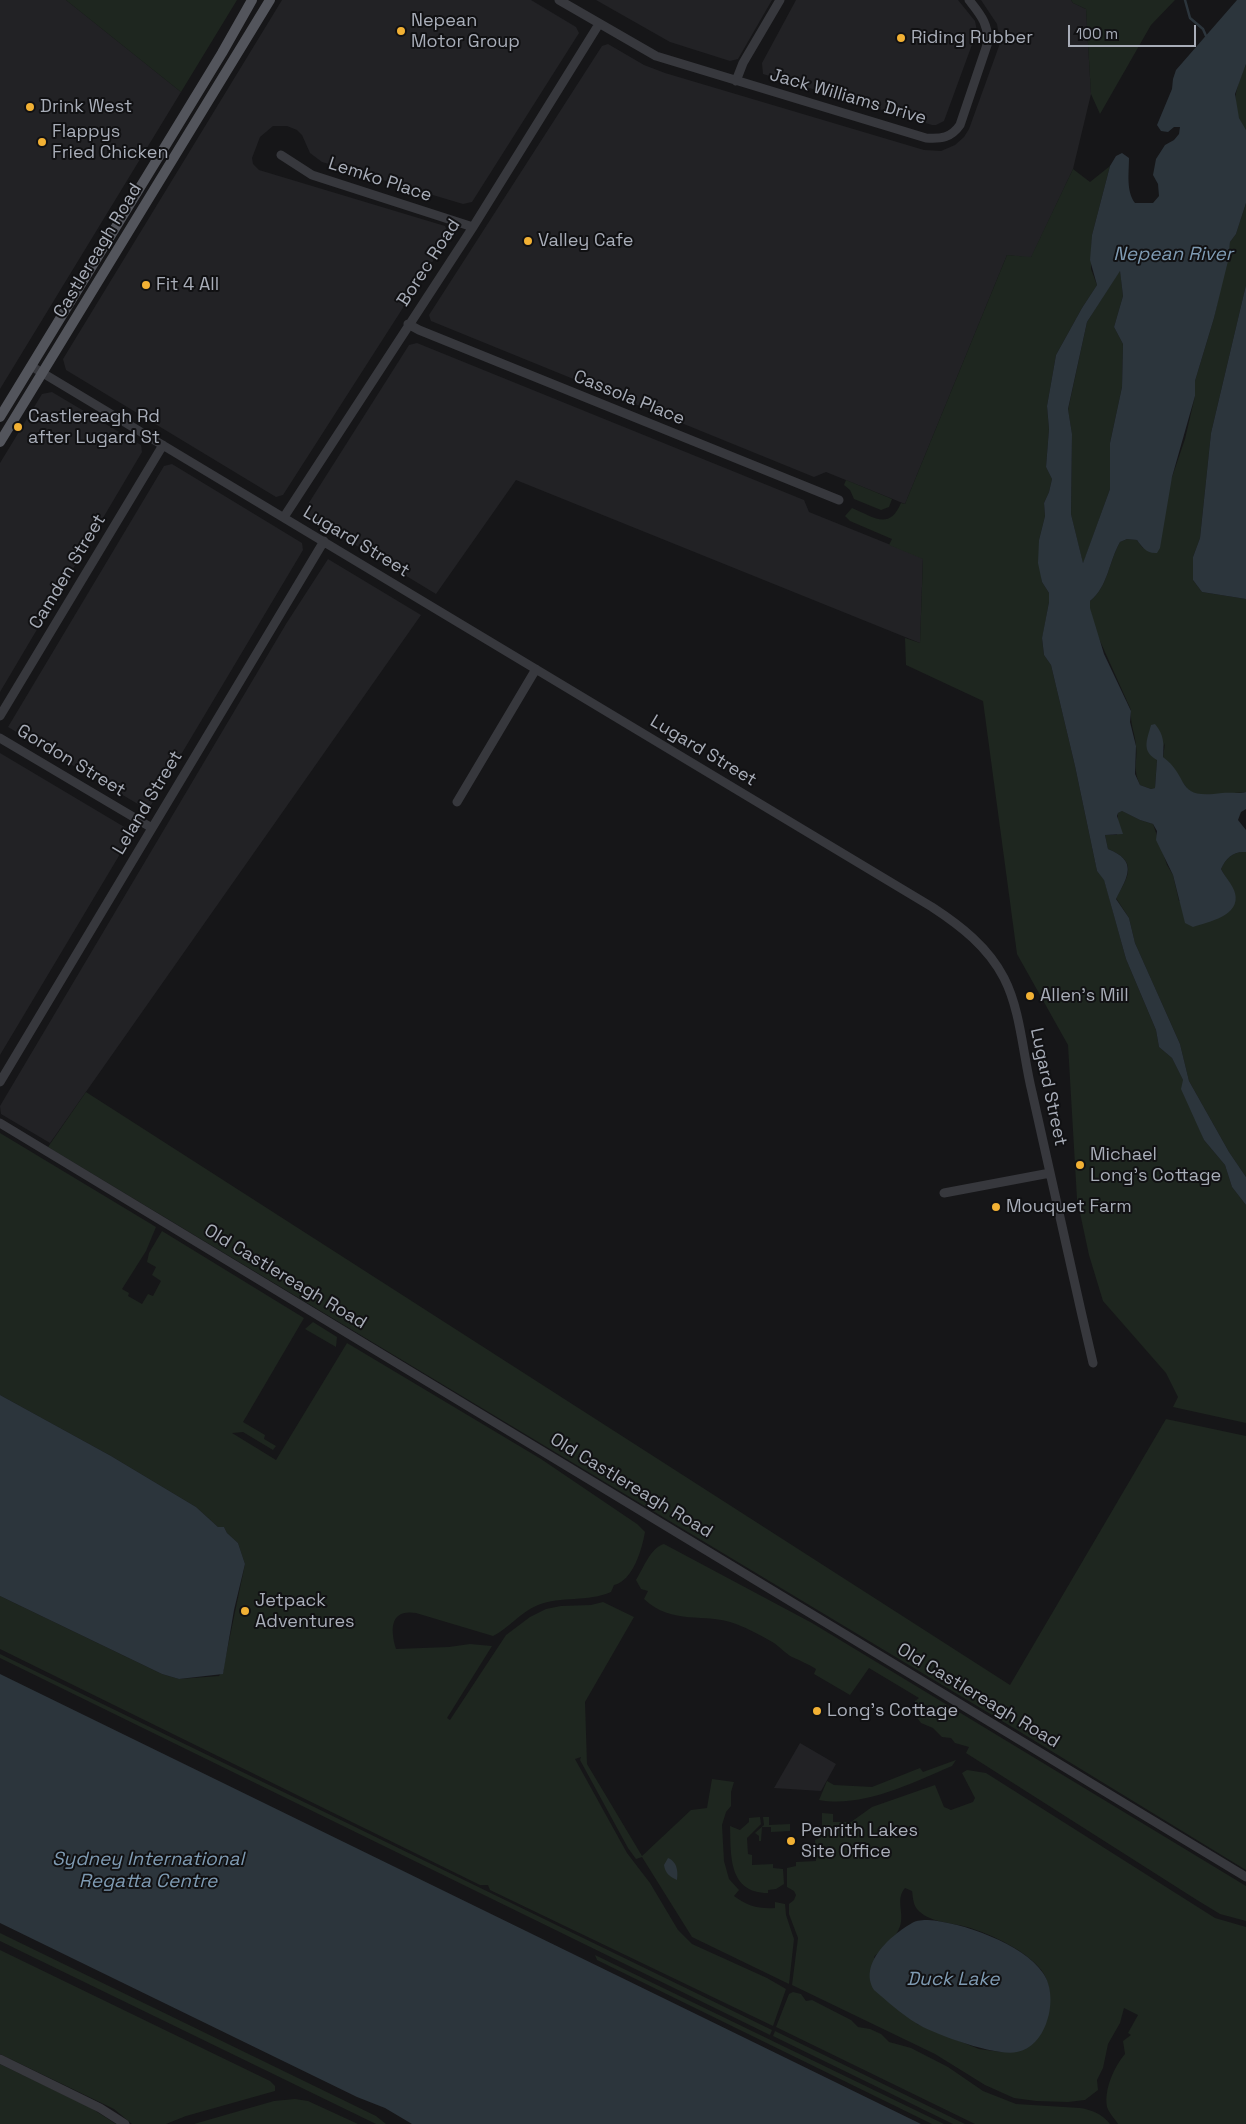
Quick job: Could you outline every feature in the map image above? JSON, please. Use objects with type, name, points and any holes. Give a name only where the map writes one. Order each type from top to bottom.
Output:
[{"type":"main road","name":"Castlereagh Road","points":[[0,417],[234,33],[252,0]]},
{"type":"main road","name":"Castlereagh Road","points":[[0,442],[270,0]]},
{"type":"street","name":"Jack Williams Drive","points":[[558,0],[656,56],[926,138],[938,139],[948,137],[960,125],[987,45],[988,35],[984,21],[968,0]]},
{"type":"street","points":[[736,81],[743,62],[780,0]]},
{"type":"street","name":"Borec Road","points":[[284,517],[473,226],[599,24]]},
{"type":"street","name":"Lemko Place","points":[[281,155],[312,175],[473,226]]},
{"type":"street","name":"Cassola Place","points":[[408,324],[839,500]]},
{"type":"street","name":"Lugard Street","points":[[31,366],[956,922],[992,959],[1004,979],[1013,1001],[1092,1363]]},
{"type":"street","name":"Camden Street","points":[[0,716],[163,445]]},
{"type":"street","name":"Leland Street","points":[[0,1082],[324,541]]},
{"type":"street","points":[[457,802],[536,669]]},
{"type":"street","name":"Gordon Street","points":[[0,738],[152,828]]},
{"type":"street","name":"Old Castlereagh Road","points":[[0,1123],[1246,1877]]},
{"type":"street","points":[[944,1193],[1050,1173]]},
{"type":"street","points":[[0,2059],[100,2108],[125,2124]]},
{"type":"shaded area","points":[[0,0],[66,0],[181,92],[0,389]]},
{"type":"shaded area","points":[[66,0],[237,0],[181,92]]},
{"type":"shaded area","points":[[282,0],[531,0],[576,27],[579,33],[472,202],[463,204],[322,162],[310,153],[302,135],[297,130],[287,126],[273,126],[260,137],[252,158],[253,164],[259,170],[445,226],[449,236],[283,495],[276,497],[66,370],[63,359]]},
{"type":"shaded area","points":[[596,0],[772,0],[738,59],[730,61],[670,42]]},
{"type":"shaded area","points":[[796,0],[958,0],[975,21],[977,31],[944,121],[932,125],[763,74],[762,63]]},
{"type":"shaded area","points":[[981,0],[1071,0],[1073,3],[1086,9],[1091,94],[1073,169],[1031,258],[1007,255],[905,504],[826,472],[814,477],[431,321],[429,315],[602,46],[608,44],[644,65],[665,73],[924,150],[941,151],[955,145],[964,137],[969,129],[999,46],[997,24]]},
{"type":"shaded area","points":[[1071,0],[1175,0],[1151,25],[1100,114],[1091,94],[1086,9],[1073,3]]},
{"type":"shaded area","points":[[1246,64],[1246,130],[1240,121],[1235,105],[1239,81]]},
{"type":"shaded area","points":[[1110,166],[1092,235],[1091,269],[1097,285],[1056,355],[1047,406],[1049,429],[1046,467],[1052,479],[1044,503],[1045,516],[1039,540],[1042,582],[1049,593],[1042,639],[1044,655],[1051,665],[1075,766],[1097,871],[1104,879],[1126,959],[1156,1030],[1159,1047],[1172,1058],[1183,1080],[1204,1140],[1225,1165],[1232,1187],[1246,1205],[1246,1423],[1173,1407],[1178,1397],[1166,1373],[1103,1301],[1089,1255],[1077,1199],[1068,1045],[1017,954],[983,701],[906,665],[905,638],[920,643],[923,559],[889,545],[892,539],[850,521],[845,516],[852,508],[874,518],[886,519],[896,512],[901,503],[905,504],[1007,255],[1031,257],[1073,169],[1090,182]]},
{"type":"shaded area","points":[[1246,203],[1246,285],[1211,433],[1200,538],[1193,557],[1193,580],[1202,592],[1246,599],[1246,792],[1202,796],[1190,792],[1163,757],[1165,743],[1157,760],[1155,788],[1151,789],[1140,785],[1136,773],[1136,746],[1131,710],[1096,632],[1090,609],[1090,601],[1101,589],[1120,542],[1127,539],[1137,540],[1143,548],[1172,477],[1185,439],[1195,396],[1195,381],[1214,318],[1230,242],[1236,234]]},
{"type":"shaded area","points":[[1120,270],[1123,296],[1114,327],[1123,344],[1122,387],[1110,443],[1110,489],[1083,564],[1071,514],[1072,434],[1068,410],[1087,322]]},
{"type":"shaded area","points":[[417,343],[804,500],[809,512],[923,558],[920,643],[516,480],[436,594],[306,515],[305,509],[409,345]]},
{"type":"shaded area","points":[[52,392],[141,445],[142,452],[0,692],[0,463],[42,394]]},
{"type":"shaded area","points":[[172,464],[302,543],[303,550],[148,810],[8,727],[164,466]]},
{"type":"shaded area","points":[[846,480],[892,499],[889,507],[881,510],[854,499],[850,490],[844,485]]},
{"type":"shaded area","points":[[328,559],[421,615],[50,1143],[1,1114],[0,1106],[286,624]]},
{"type":"shaded area","points":[[0,753],[126,828],[129,839],[0,1055]]},
{"type":"shaded area","points":[[1122,811],[1153,824],[1167,865],[1173,875],[1179,901],[1235,894],[1221,869],[1230,856],[1246,852],[1246,1177],[1229,1152],[1189,1081],[1180,1044],[1135,943],[1129,918],[1116,898],[1127,876],[1127,864],[1124,859],[1108,849],[1105,835],[1117,835],[1118,813]]},
{"type":"shaded area","points":[[86,1092],[1010,1685],[1166,1419],[1246,1436],[1246,1870],[1012,1727],[48,1147]]},
{"type":"shaded area","points":[[0,1133],[156,1227],[146,1251],[122,1289],[129,1293],[128,1296],[142,1304],[148,1294],[153,1296],[161,1281],[152,1275],[156,1267],[147,1262],[149,1253],[162,1231],[304,1318],[243,1422],[265,1435],[264,1439],[276,1446],[273,1450],[243,1432],[232,1433],[276,1460],[347,1343],[541,1459],[637,1524],[645,1532],[636,1563],[621,1582],[614,1585],[611,1592],[593,1597],[547,1602],[538,1605],[525,1612],[493,1636],[416,1613],[401,1614],[394,1622],[393,1628],[396,1649],[449,1647],[470,1644],[492,1646],[447,1718],[450,1720],[506,1635],[530,1617],[546,1609],[561,1606],[591,1605],[603,1602],[634,1617],[585,1702],[587,1764],[642,1856],[691,1810],[707,1808],[712,1779],[734,1782],[731,1792],[731,1806],[726,1812],[722,1825],[724,1861],[729,1879],[739,1890],[734,1896],[753,1906],[764,1908],[775,1908],[775,1902],[785,1904],[786,1915],[794,1939],[789,1984],[692,1937],[642,1857],[636,1859],[628,1848],[580,1760],[581,1757],[575,1759],[627,1853],[650,1883],[678,1930],[692,1944],[767,1978],[786,1989],[773,2026],[490,1890],[488,1885],[480,1885],[0,1649],[0,1596],[162,1674],[179,1679],[219,1676],[224,1670],[245,1564],[238,1543],[227,1533],[224,1527],[218,1527],[196,1507],[111,1456],[0,1395]]},
{"type":"shaded area","points":[[313,1322],[337,1337],[336,1347],[305,1329]]},
{"type":"shaded area","points":[[664,1544],[812,1623],[1246,1886],[1246,1921],[1220,1914],[1197,1900],[966,1753],[969,1747],[955,1743],[951,1738],[942,1737],[933,1728],[921,1723],[912,1711],[915,1701],[919,1698],[869,1668],[850,1695],[814,1674],[816,1669],[790,1656],[774,1643],[746,1628],[724,1621],[677,1616],[655,1607],[644,1599],[648,1591],[641,1589],[636,1580],[651,1554],[655,1549]]},
{"type":"shaded area","points":[[0,1654],[772,2030],[770,2035],[0,1658]]},
{"type":"shaded area","points":[[800,1743],[836,1764],[821,1791],[774,1788]]},
{"type":"shaded area","points":[[956,1760],[952,1766],[921,1780],[870,1797],[836,1802],[819,1800],[827,1781],[834,1785],[872,1787],[920,1768],[923,1772]]},
{"type":"shaded area","points":[[967,1770],[986,1773],[1215,1918],[1246,1927],[1246,2124],[1118,2124],[1107,2107],[1108,2086],[1117,2065],[1125,2054],[1123,2041],[1131,2035],[1128,2033],[1138,2015],[1124,2008],[1120,2023],[1108,2044],[1103,2068],[1097,2080],[1098,2090],[1085,2100],[1068,2102],[1036,2101],[1014,2098],[985,2085],[935,2054],[792,1985],[798,1938],[789,1914],[789,1904],[796,1895],[794,1891],[787,1887],[787,1868],[796,1866],[796,1862],[816,1861],[815,1840],[824,1836],[826,1830],[822,1829],[822,1813],[833,1814],[833,1822],[851,1822],[872,1807],[935,1785],[944,1807],[951,1810],[973,1802],[975,1798],[962,1773]],"holes":[[[905,1888],[912,1891],[915,1905],[922,1914],[934,1920],[967,1927],[998,1939],[1020,1951],[1038,1966],[1044,1974],[1049,1988],[1050,2004],[1001,2052],[979,2049],[917,2024],[874,1957],[891,1941],[900,1927],[900,1900],[902,1892]]]},
{"type":"shaded area","points":[[760,1817],[761,1824],[747,1838],[748,1854],[752,1855],[752,1865],[773,1864],[773,1868],[783,1869],[784,1884],[776,1889],[768,1890],[768,1893],[745,1887],[734,1870],[732,1860],[730,1826],[740,1830],[749,1822],[749,1818]]},
{"type":"shaded area","points":[[763,1817],[769,1817],[769,1825],[790,1824],[790,1831],[771,1832],[771,1827],[762,1827],[761,1841],[759,1841],[759,1836],[755,1833],[764,1825]]},
{"type":"shaded area","points":[[0,1933],[376,2116],[386,2124],[376,2124],[0,1941]]},
{"type":"shaded area","points":[[0,1950],[270,2081],[275,2086],[275,2091],[186,2116],[166,2124],[132,2124],[114,2109],[0,2054]]},
{"type":"shaded area","points":[[595,1955],[944,2124],[932,2124],[597,1960]]},
{"type":"shaded area","points":[[793,1992],[801,1994],[806,2001],[812,2000],[851,2020],[858,2027],[870,2029],[881,2034],[889,2042],[911,2048],[948,2067],[983,2091],[1016,2104],[1089,2110],[1100,2115],[1110,2124],[975,2124],[776,2027],[789,1994]]},
{"type":"shaded area","points":[[775,2031],[965,2124],[953,2124],[773,2036]]},
{"type":"shaded area","points":[[0,2064],[91,2108],[116,2124],[0,2124]]},
{"type":"shaded area","points":[[295,2099],[308,2101],[358,2124],[194,2124],[274,2101]]},
{"type":"water","name":"Nepean River","points":[[1237,0],[1246,0],[1246,64],[1235,94],[1239,118],[1246,130],[1246,203],[1236,234],[1230,242],[1228,261],[1214,318],[1195,381],[1195,396],[1172,477],[1160,548],[1157,553],[1153,553],[1145,550],[1137,540],[1127,539],[1120,542],[1101,589],[1090,601],[1090,608],[1104,654],[1131,711],[1130,722],[1136,746],[1135,774],[1140,785],[1151,789],[1155,788],[1157,760],[1149,753],[1146,745],[1151,725],[1155,724],[1163,739],[1163,757],[1172,765],[1190,790],[1196,793],[1207,794],[1246,792],[1246,809],[1241,812],[1238,820],[1246,830],[1246,852],[1230,856],[1221,869],[1234,890],[1236,901],[1228,913],[1207,923],[1193,927],[1185,923],[1173,875],[1156,840],[1157,831],[1153,824],[1122,811],[1117,816],[1123,834],[1105,835],[1108,849],[1124,859],[1127,864],[1127,876],[1116,899],[1129,918],[1135,943],[1180,1044],[1189,1081],[1229,1152],[1246,1177],[1246,1205],[1232,1187],[1225,1165],[1204,1140],[1181,1089],[1183,1080],[1172,1058],[1159,1047],[1156,1030],[1126,959],[1104,880],[1097,871],[1075,766],[1051,665],[1044,655],[1042,638],[1049,593],[1042,582],[1038,563],[1039,540],[1045,516],[1044,503],[1052,479],[1046,467],[1049,429],[1047,406],[1056,355],[1097,285],[1090,260],[1092,235],[1110,166],[1116,156],[1122,153],[1129,158],[1129,187],[1135,203],[1153,203],[1159,196],[1158,184],[1153,175],[1156,159],[1165,145],[1174,140],[1179,134],[1180,127],[1174,127],[1168,132],[1161,131],[1157,125],[1172,89],[1176,70]],"holes":[[[1120,271],[1123,296],[1114,327],[1123,344],[1122,387],[1110,443],[1110,489],[1083,563],[1071,514],[1072,434],[1068,409],[1087,322]]]},
{"type":"water","points":[[1246,285],[1246,599],[1202,592],[1193,580],[1193,557],[1200,538],[1211,433]]},
{"type":"water","points":[[0,1395],[111,1456],[196,1507],[218,1527],[224,1527],[227,1533],[238,1543],[245,1564],[234,1610],[223,1674],[179,1679],[162,1674],[0,1596]]},
{"type":"water","name":"Sydney International Regatta Centre","points":[[0,1674],[921,2124],[412,2124],[385,2108],[357,2097],[0,1923]]},
{"type":"water","points":[[668,1858],[676,1865],[677,1880],[665,1870],[664,1865]]},
{"type":"water","name":"Duck Lake","points":[[928,1920],[957,1925],[991,1936],[1034,1962],[1043,1973],[1050,1991],[1049,2012],[1046,2024],[1035,2042],[1027,2048],[1008,2053],[965,2044],[924,2028],[900,2012],[874,1990],[870,1980],[870,1970],[879,1951],[904,1928],[916,1921]]},
{"type":"waterway","points":[[1185,0],[1190,18],[1203,29],[1206,36]]},
{"type":"place","name":"Nepean Motor Group","points":[[401,31]]},
{"type":"place","name":"Riding Rubber","points":[[901,38]]},
{"type":"place","name":"Drink West","points":[[30,107]]},
{"type":"place","name":"Flappys Fried Chicken","points":[[42,142]]},
{"type":"place","name":"Valley Cafe","points":[[528,241]]},
{"type":"place","name":"Fit 4 All","points":[[146,285]]},
{"type":"place","name":"Castlereagh Rd after Lugard St","points":[[18,427]]},
{"type":"place","name":"Allen's Mill","points":[[1030,996]]},
{"type":"place","name":"Michael Long's Cottage","points":[[1080,1165]]},
{"type":"place","name":"Mouquet Farm","points":[[996,1207]]},
{"type":"place","name":"Jetpack Adventures","points":[[245,1611]]},
{"type":"place","name":"Long's Cottage","points":[[817,1711]]},
{"type":"place","name":"Penrith Lakes Site Office","points":[[791,1841]]}]
